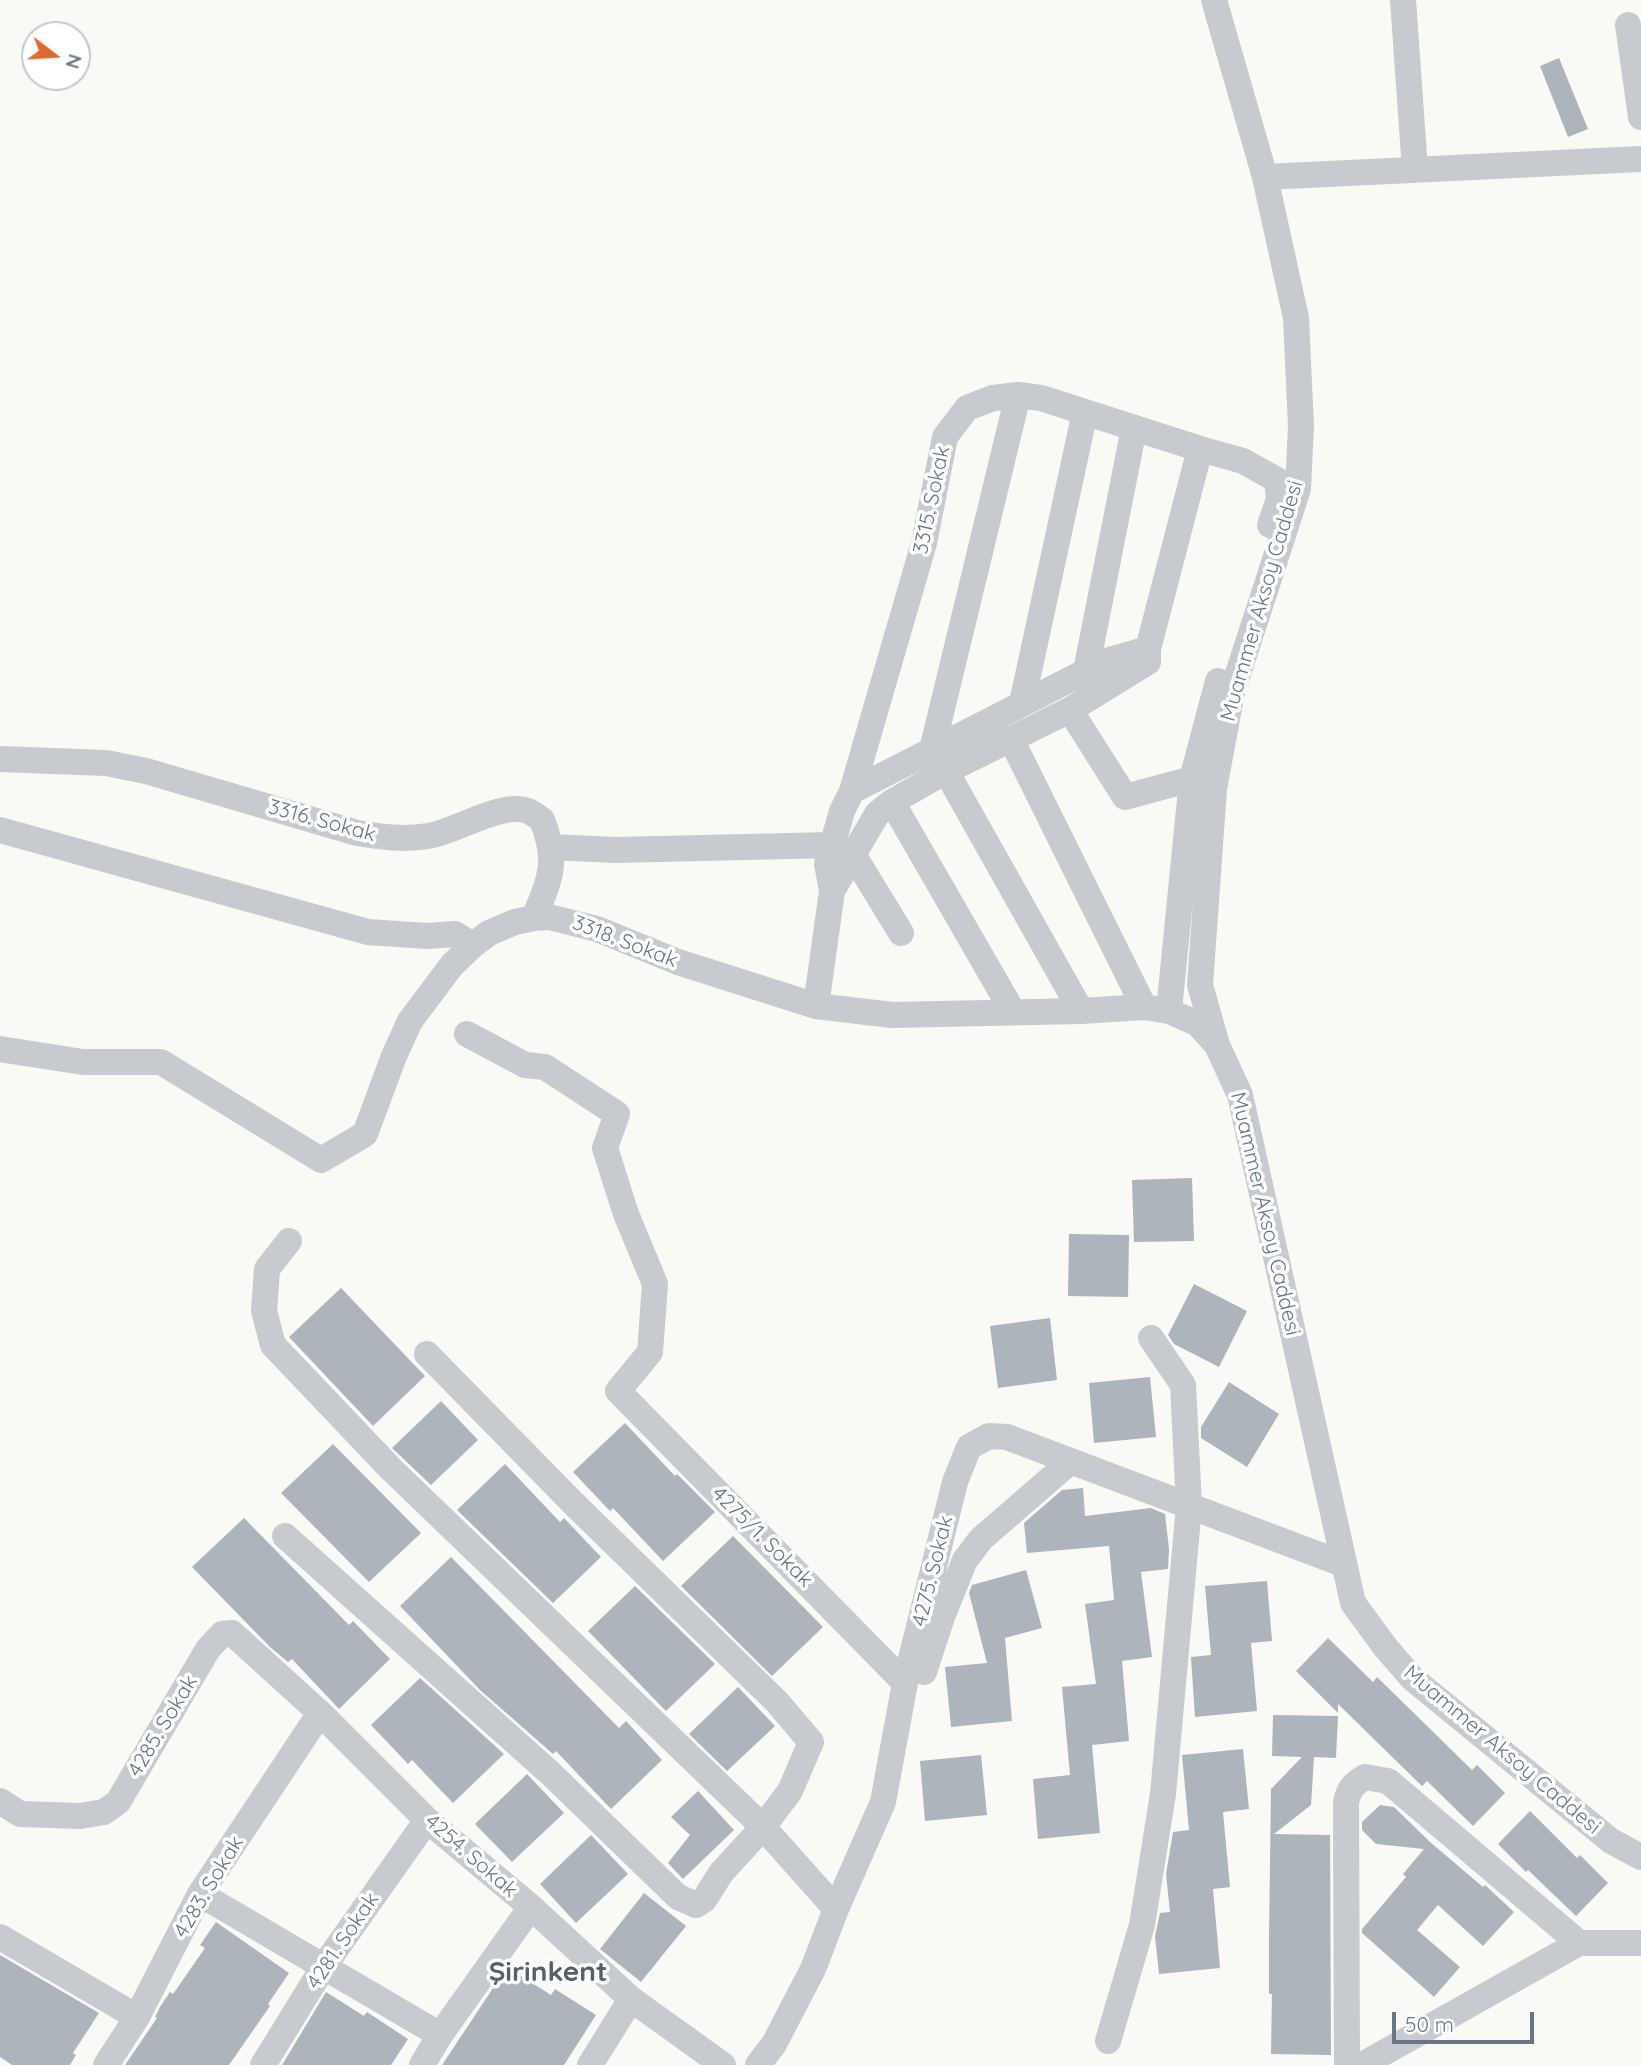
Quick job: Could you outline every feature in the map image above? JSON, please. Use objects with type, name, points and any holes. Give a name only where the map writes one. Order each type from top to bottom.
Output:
[{"type":"street","name":"Muammer Aksoy Caddesi","points":[[1214,0],[1265,177],[1296,318],[1301,426],[1298,489],[1232,692],[1214,789],[1200,985],[1217,1045],[1240,1095],[1353,1603],[1413,1679],[1611,1841],[1641,1857]]},
{"type":"street","points":[[1403,0],[1415,170]]},
{"type":"street","points":[[1628,25],[1641,117]]},
{"type":"street","points":[[1265,177],[1641,159]]},
{"type":"street","points":[[1018,394],[939,760],[1081,1011]]},
{"type":"street","name":"3315. Sokak","points":[[843,851],[842,811],[852,791],[924,543],[945,438],[967,408],[993,398],[1018,394],[1041,398],[1243,461],[1278,480],[1279,499],[1224,659],[1192,779]]},
{"type":"street","points":[[1022,704],[1085,412]]},
{"type":"street","points":[[1086,671],[1134,428]]},
{"type":"street","points":[[852,791],[939,760],[1011,739],[1070,710],[1148,662],[1148,649],[1200,449]]},
{"type":"street","points":[[816,1006],[832,891],[827,864],[843,851],[877,814],[939,760],[1022,704],[1106,661],[1148,649]]},
{"type":"street","points":[[1070,710],[1125,797],[1192,779],[1156,1009]]},
{"type":"street","points":[[1011,739],[1156,1009]]},
{"type":"street","name":"3316. Sokak","points":[[0,759],[106,763],[146,771],[357,833],[393,839],[429,836],[479,818],[520,809],[542,820],[551,847]]},
{"type":"street","points":[[892,802],[1013,1012]]},
{"type":"street","points":[[0,830],[368,932],[427,936],[455,934],[473,945]]},
{"type":"street","points":[[534,918],[550,872],[553,857],[551,847],[615,850],[843,851]]},
{"type":"street","points":[[843,851],[901,933]]},
{"type":"street","name":"3318. Sokak","points":[[0,1049],[83,1062],[161,1062],[321,1160],[365,1134],[410,1021],[452,965],[489,933],[516,922],[549,917],[597,929],[678,962],[816,1006],[892,1015],[1156,1009],[1198,1024],[1217,1045]]},
{"type":"street","name":"4275/1. Sokak","points":[[467,1034],[524,1065],[545,1067],[617,1114],[606,1148],[626,1214],[654,1284],[650,1352],[618,1391],[905,1683]]},
{"type":"street","points":[[289,1241],[267,1269],[264,1311],[273,1345],[391,1469],[763,1827],[836,1909]]},
{"type":"street","points":[[1108,2040],[1142,1925],[1163,1794],[1189,1506],[1183,1385],[1151,1338]]},
{"type":"street","points":[[285,1536],[550,1773],[678,1897],[696,1905],[705,1900],[721,1873],[763,1827],[790,1791],[811,1742],[777,1702],[573,1503],[427,1354]]},
{"type":"street","name":"4275. Sokak","points":[[758,2065],[774,2044],[813,1969],[883,1802],[905,1683],[954,1482],[969,1447],[989,1436],[1007,1437],[1343,1564]]},
{"type":"street","points":[[883,1802],[942,1617],[965,1560],[981,1539],[1071,1461]]},
{"type":"street","name":"4254. Sokak","points":[[208,1649],[222,1634],[232,1633],[320,1713],[428,1820],[531,1907],[631,1999],[723,2065]]},
{"type":"street","name":"4285. Sokak","points":[[0,1801],[20,1814],[80,1816],[104,1812],[118,1802],[208,1649]]},
{"type":"street","name":"4283. Sokak","points":[[106,2065],[137,2017],[200,1894],[320,1713]]},
{"type":"street","points":[[1347,2065],[1346,1802],[1353,1784],[1365,1777],[1388,1782],[1578,1943]]},
{"type":"street","name":"4281. Sokak","points":[[263,2065],[324,1966],[428,1820]]},
{"type":"street","points":[[200,1894],[440,2035]]},
{"type":"street","points":[[422,2065],[440,2035],[531,1907]]},
{"type":"street","points":[[0,1937],[137,2017]]},
{"type":"street","points":[[1362,2065],[1578,1943],[1641,1943]]},
{"type":"street","points":[[590,2065],[631,1999]]},
{"type":"building","points":[[1559,58],[1588,129],[1568,137],[1540,66]]},
{"type":"building","points":[[1192,1178],[1194,1241],[1134,1242],[1132,1180]]},
{"type":"building","points":[[1069,1234],[1129,1235],[1128,1297],[1068,1296]]},
{"type":"building","points":[[1194,1284],[1247,1311],[1219,1367],[1174,1344],[1168,1335]]},
{"type":"building","points":[[341,1288],[425,1376],[373,1426],[289,1337]]},
{"type":"building","points":[[1050,1318],[1057,1380],[998,1388],[990,1326]]},
{"type":"building","points":[[1150,1377],[1156,1437],[1094,1443],[1089,1383]]},
{"type":"building","points":[[1229,1382],[1279,1414],[1247,1467],[1201,1438],[1201,1427]]},
{"type":"building","points":[[441,1401],[478,1440],[431,1485],[392,1448]]},
{"type":"building","points":[[625,1423],[675,1476],[677,1474],[715,1512],[663,1561],[613,1508],[610,1511],[573,1472]]},
{"type":"building","points":[[333,1444],[421,1533],[369,1582],[281,1493]]},
{"type":"building","points":[[505,1464],[560,1522],[564,1518],[601,1557],[553,1603],[457,1510]]},
{"type":"building","points":[[1083,1488],[1085,1516],[1151,1508],[1165,1514],[1168,1569],[1141,1572],[1152,1657],[1122,1661],[1129,1741],[1092,1745],[1100,1833],[1038,1839],[1033,1779],[1070,1775],[1062,1687],[1096,1684],[1085,1604],[1114,1600],[1109,1546],[1027,1553],[1024,1523],[1062,1490]]},
{"type":"building","points":[[244,1518],[349,1625],[353,1621],[390,1659],[339,1709],[292,1659],[288,1662],[270,1647],[192,1567]]},
{"type":"building","points":[[733,1536],[823,1627],[772,1676],[681,1586]]},
{"type":"building","points":[[451,1557],[619,1728],[626,1721],[662,1760],[611,1809],[556,1751],[553,1754],[480,1690],[400,1606]]},
{"type":"building","points":[[1026,1570],[1042,1628],[1005,1638],[1012,1721],[951,1727],[945,1667],[987,1663],[969,1593],[972,1585]]},
{"type":"building","points":[[1267,1581],[1272,1641],[1251,1643],[1257,1711],[1195,1717],[1191,1657],[1211,1655],[1205,1586]]},
{"type":"building","points":[[635,1586],[715,1664],[666,1711],[588,1631]]},
{"type":"building","points":[[1328,1638],[1373,1682],[1377,1677],[1472,1770],[1477,1765],[1505,1793],[1473,1826],[1427,1781],[1422,1786],[1338,1704],[1338,1713],[1296,1671]]},
{"type":"building","points":[[420,1678],[504,1754],[453,1803],[412,1760],[408,1764],[371,1725]]},
{"type":"building","points":[[738,1687],[775,1726],[727,1771],[689,1734]]},
{"type":"building","points":[[1273,1715],[1338,1716],[1336,1758],[1314,1757],[1311,1805],[1274,1834],[1330,1835],[1331,2055],[1271,2054],[1271,1789],[1302,1757],[1272,1756]]},
{"type":"building","points":[[1243,1749],[1249,1809],[1223,1812],[1230,1887],[1213,1889],[1220,1968],[1159,1974],[1155,1936],[1160,1913],[1170,1912],[1166,1874],[1173,1832],[1189,1830],[1182,1755]]},
{"type":"building","points":[[981,1755],[987,1815],[925,1821],[920,1761]]},
{"type":"building","points":[[527,1774],[564,1813],[512,1862],[475,1824]]},
{"type":"building","points":[[698,1791],[734,1830],[683,1879],[668,1863],[690,1835],[671,1817]]},
{"type":"building","points":[[1380,1805],[1394,1807],[1430,1842],[1483,1887],[1485,1885],[1514,1912],[1483,1946],[1438,1905],[1417,1930],[1460,1967],[1434,1997],[1362,1933],[1362,1929],[1406,1877],[1403,1874],[1424,1849],[1376,1844],[1362,1830],[1362,1822]]},
{"type":"building","points":[[1530,1811],[1577,1858],[1580,1855],[1608,1883],[1576,1916],[1498,1844]]},
{"type":"building","points":[[591,1835],[628,1874],[576,1923],[540,1884]]},
{"type":"building","points":[[644,1893],[686,1926],[641,1982],[600,1949]]},
{"type":"building","points":[[216,1922],[289,1973],[268,2004],[270,2006],[229,2065],[125,2065],[157,2018],[155,2017],[160,2007],[170,1992],[173,1994],[205,1948],[200,1945]]},
{"type":"building","points":[[0,1955],[99,2013],[73,2053],[76,2055],[70,2065],[12,2065],[0,2057]]},
{"type":"building","points":[[507,1967],[551,1995],[555,1989],[596,2015],[564,2065],[442,2065]]},
{"type":"building","points":[[326,1992],[364,2016],[367,2012],[408,2039],[391,2065],[282,2065]]},
{"type":"district","name":"Şirinkent","points":[[548,1973]]}]
